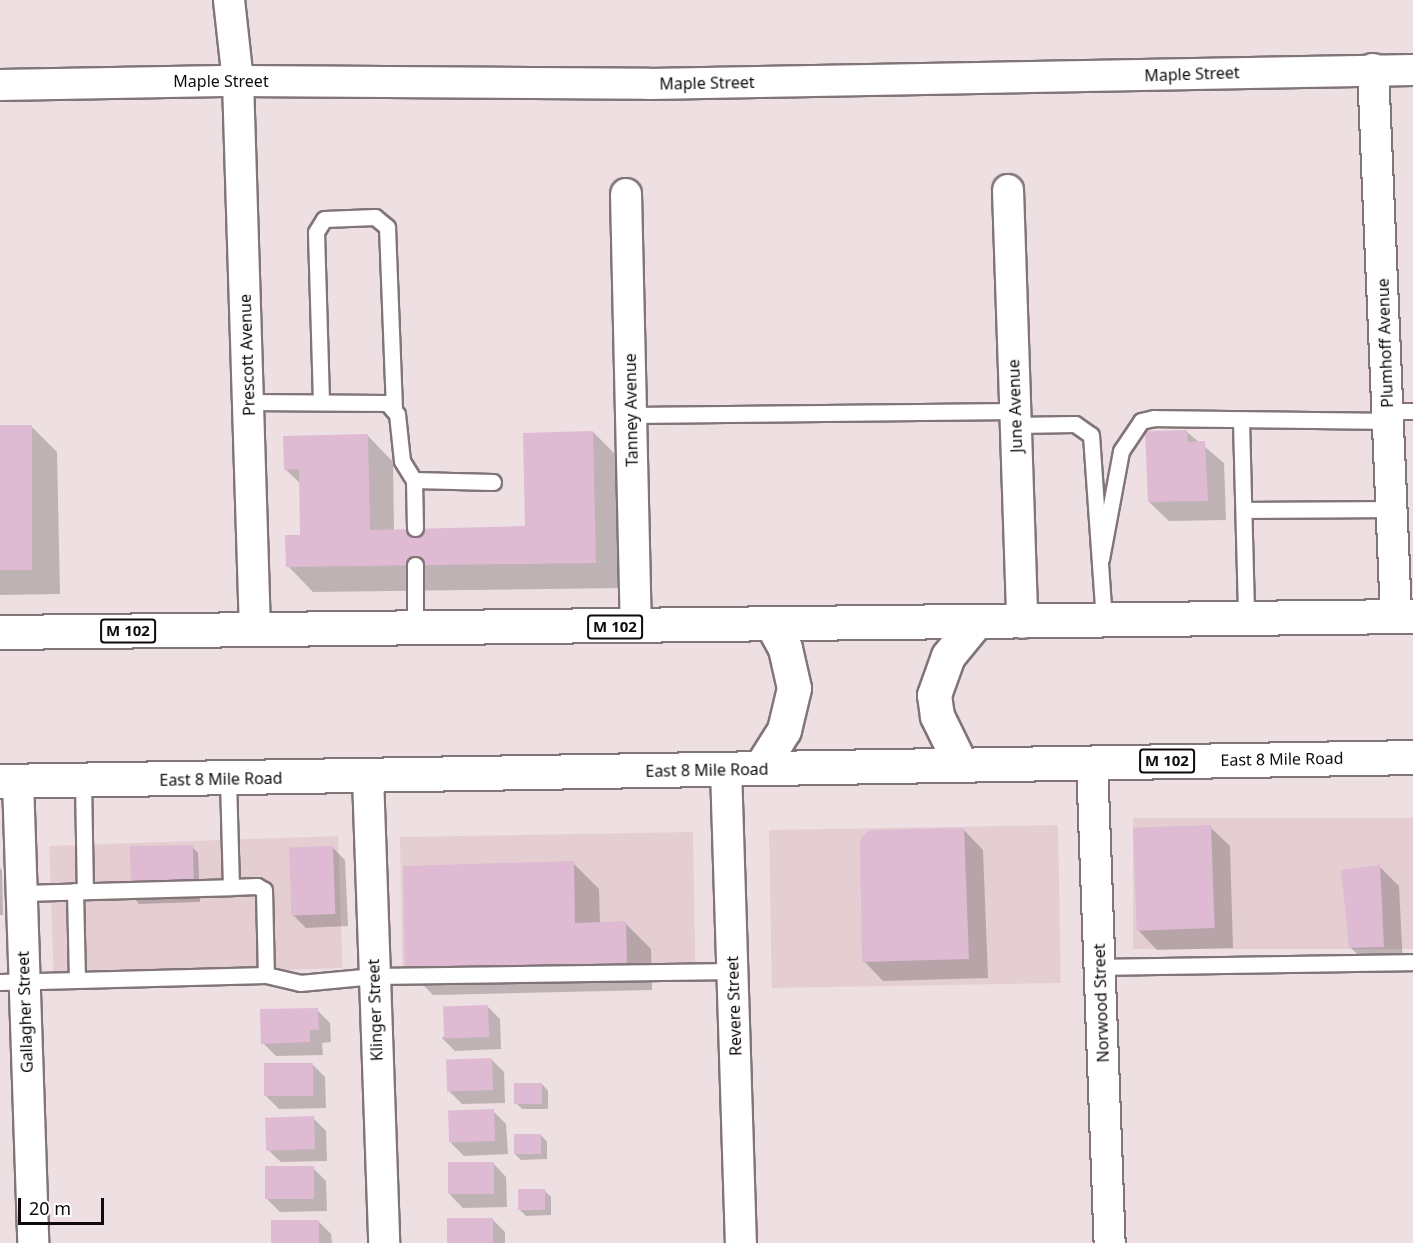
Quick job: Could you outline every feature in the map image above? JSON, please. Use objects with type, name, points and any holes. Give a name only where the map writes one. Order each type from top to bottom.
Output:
[{"type":"highway","name":"M 102","points":[[0,632],[975,623],[1405,616]]},
{"type":"highway","points":[[961,765],[936,716],[934,695],[948,656],[975,623]]},
{"type":"highway","points":[[760,768],[784,730],[794,688],[785,648],[772,625]]},
{"type":"highway","name":"East 8 Mile Road","points":[[9,781],[368,777],[1413,757]]},
{"type":"street","name":"Prescott Avenue","points":[[230,0],[238,81],[255,630]]},
{"type":"street","name":"Plumhoff Avenue","points":[[1373,69],[1396,414],[1392,509],[1405,616]]},
{"type":"street","name":"Maple Street","points":[[0,85],[238,81],[649,84],[1413,70]]},
{"type":"street","name":"June Avenue","points":[[1008,190],[1022,622]]},
{"type":"street","name":"Tanney Avenue","points":[[626,194],[636,626]]},
{"type":"street","name":"Norwood Street","points":[[1092,762],[1110,1243]]},
{"type":"street","name":"Revere Street","points":[[726,769],[741,1243]]},
{"type":"street","name":"Klinger Street","points":[[368,777],[384,1243]]},
{"type":"street","name":"Gallagher Street","points":[[9,781],[21,893],[12,982],[33,1243]]},
{"type":"lane","points":[[321,401],[316,232],[324,219],[375,217],[387,227],[394,411],[401,432],[402,461],[414,480],[415,528]]},
{"type":"lane","points":[[248,402],[370,400],[387,403],[394,411]]},
{"type":"lane","points":[[1101,559],[1121,451],[1132,430],[1141,422],[1154,418],[1241,421],[1396,414]]},
{"type":"lane","points":[[631,415],[1016,418],[1075,424],[1091,435],[1104,621]]},
{"type":"lane","points":[[1241,421],[1246,618]]},
{"type":"lane","points":[[414,480],[493,482]]},
{"type":"lane","points":[[1244,510],[1392,509]]},
{"type":"lane","points":[[415,565],[415,628]]},
{"type":"lane","points":[[228,779],[231,886]]},
{"type":"lane","points":[[77,980],[83,781]]},
{"type":"lane","points":[[21,893],[257,886],[264,890],[266,975]]},
{"type":"lane","points":[[1100,967],[1413,962]]},
{"type":"lane","points":[[12,982],[266,975],[300,983],[374,976],[733,971]]},
{"type":"shaded area","points":[[1133,818],[1413,818],[1413,949],[1133,949]]},
{"type":"shaded area","points":[[1058,825],[1061,983],[772,988],[769,830]]},
{"type":"shaded area","points":[[693,832],[695,965],[402,970],[400,837]]},
{"type":"shaded area","points":[[338,836],[343,968],[54,978],[49,846]]},
{"type":"building","points":[[0,425],[32,425],[32,570],[0,570]]},
{"type":"building","points":[[1187,430],[1188,442],[1205,441],[1208,501],[1148,502],[1145,431]]},
{"type":"building","points":[[593,431],[596,563],[286,567],[285,535],[300,535],[299,469],[284,470],[283,436],[368,434],[370,530],[525,526],[523,433]]},
{"type":"building","points":[[1211,825],[1215,928],[1137,931],[1133,828]]},
{"type":"building","points":[[964,828],[969,959],[862,962],[860,840],[869,830]]},
{"type":"building","points":[[193,845],[194,897],[131,898],[130,846]]},
{"type":"building","points":[[333,846],[335,914],[291,915],[289,848]]},
{"type":"building","points":[[574,861],[575,923],[626,921],[627,965],[405,970],[403,866]]},
{"type":"building","points":[[1380,865],[1384,947],[1349,948],[1341,870]]},
{"type":"building","points":[[488,1005],[489,1037],[444,1039],[443,1007]]},
{"type":"building","points":[[318,1008],[319,1030],[310,1030],[310,1042],[261,1044],[260,1009]]},
{"type":"building","points":[[492,1058],[493,1090],[447,1092],[446,1060]]},
{"type":"building","points":[[264,1063],[313,1063],[313,1096],[264,1096]]},
{"type":"building","points":[[514,1083],[542,1083],[542,1104],[514,1104]]},
{"type":"building","points":[[494,1109],[495,1141],[449,1143],[448,1111]]},
{"type":"building","points":[[314,1116],[315,1149],[266,1151],[265,1118]]},
{"type":"building","points":[[514,1134],[541,1134],[541,1154],[514,1154]]},
{"type":"building","points":[[448,1162],[494,1162],[494,1194],[448,1194]]},
{"type":"building","points":[[265,1166],[314,1166],[314,1199],[265,1199]]},
{"type":"building","points":[[518,1189],[545,1189],[545,1210],[518,1210]]},
{"type":"building","points":[[447,1218],[493,1218],[493,1243],[447,1243]]},
{"type":"building","points":[[271,1220],[319,1220],[319,1243],[271,1243]]}]
